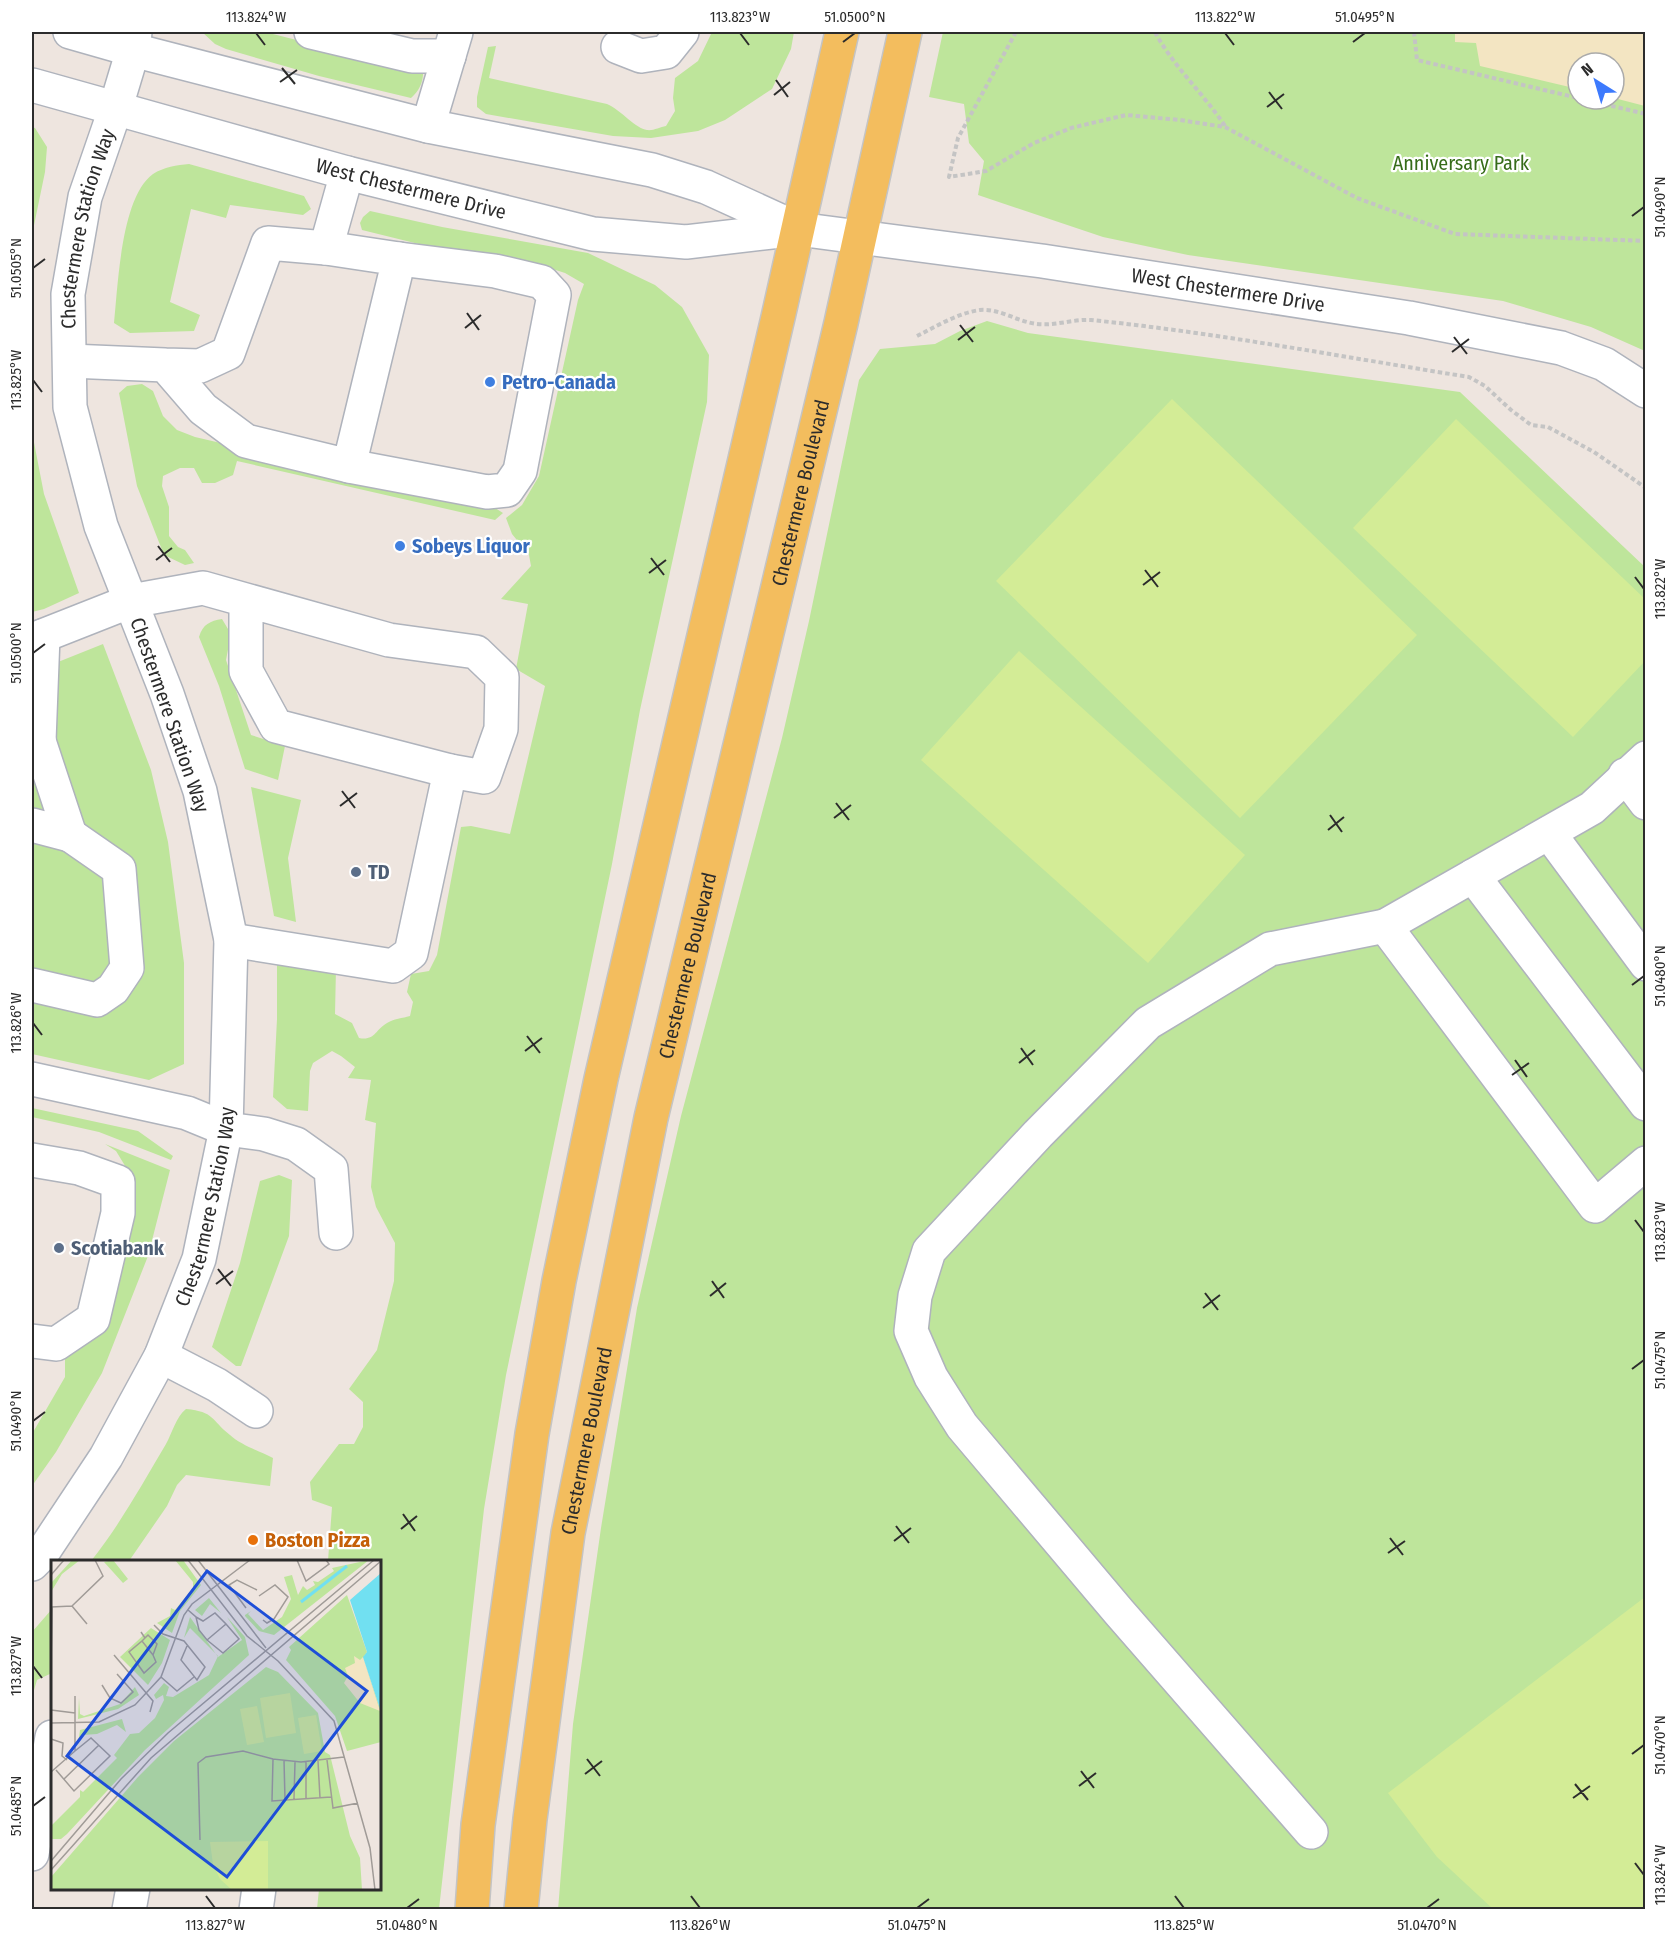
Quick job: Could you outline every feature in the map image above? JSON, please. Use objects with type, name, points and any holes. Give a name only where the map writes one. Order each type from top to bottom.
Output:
[{"type":"main road","points":[[472,1910],[478,1825],[527,1470],[559,1281],[601,1079],[842,32]]},
{"type":"main road","name":"Chestermere Boulevard","points":[[521,1910],[530,1819],[568,1533],[651,1118],[841,323],[905,32]]},
{"type":"street","name":"West Chestermere Drive","points":[[70,32],[134,41],[428,126],[652,170],[706,187],[798,229]]},
{"type":"street","points":[[311,32],[412,56],[452,44]]},
{"type":"street","points":[[390,50],[418,32]]},
{"type":"street","points":[[618,47],[641,56],[666,52],[682,32]]},
{"type":"street","name":"Chestermere Station Way","points":[[32,1564],[41,1555],[106,1457],[161,1356],[199,1259],[226,1129],[231,940],[200,791],[167,694],[101,526],[70,407],[68,294],[84,207],[134,41]]},
{"type":"street","points":[[428,126],[452,44]]},
{"type":"street","name":"West Chestermere Drive","points":[[32,85],[347,173],[593,234],[686,242],[798,229],[1054,262],[1397,316],[1561,348],[1605,364],[1646,391]]},
{"type":"street","points":[[326,248],[347,173]]},
{"type":"street","points":[[70,361],[200,366],[228,353],[268,243],[326,248],[495,271],[542,282],[554,295],[520,471],[507,490],[487,492],[349,466],[246,441],[203,409],[165,365]]},
{"type":"street","points":[[349,466],[399,259]]},
{"type":"street","points":[[70,835],[35,741],[37,638],[131,601],[203,588],[388,640],[476,652],[502,677],[501,729],[484,777],[450,771],[276,726],[246,671],[246,601]]},
{"type":"street","points":[[1311,1832],[1119,1612],[962,1426],[931,1377],[911,1331],[915,1296],[929,1251],[1038,1134],[1148,1023],[1270,949],[1385,926],[1592,808],[1635,766],[1646,802]]},
{"type":"street","points":[[231,940],[393,966],[411,953],[450,771]]},
{"type":"street","points":[[32,825],[70,835],[119,869],[127,968],[113,989],[97,1000],[32,985]]},
{"type":"street","points":[[1549,833],[1646,964]]},
{"type":"street","points":[[1473,876],[1646,1104]]},
{"type":"street","points":[[1385,926],[1595,1206],[1646,1163]]},
{"type":"street","points":[[32,1079],[187,1113],[226,1129],[264,1134],[296,1144],[331,1169],[336,1233]]},
{"type":"street","points":[[32,1160],[79,1168],[118,1182],[118,1214],[93,1319],[56,1344],[32,1341]]},
{"type":"street","points":[[161,1356],[217,1384],[256,1411]]},
{"type":"street","points":[[32,1854],[51,1743]]},
{"type":"street","points":[[129,1910],[133,1890]]},
{"type":"street","points":[[256,1910],[259,1890]]},
{"type":"path","points":[[1016,32],[958,138],[949,177],[986,171],[1034,143],[1071,129],[1126,115],[1225,127],[1357,198],[1455,234],[1646,241]]},
{"type":"path","points":[[1155,32],[1164,49],[1214,109],[1225,127]]},
{"type":"path","points":[[1414,32],[1418,60],[1566,95]]},
{"type":"path","points":[[1626,109],[1646,114]]},
{"type":"path","points":[[917,336],[952,318],[980,310],[992,310],[1017,320],[1037,324],[1088,320],[1191,333],[1469,377],[1485,386],[1531,425],[1548,427],[1594,452],[1646,488]]},
{"type":"green space","points":[[202,32],[269,33],[407,68],[423,68],[422,81],[411,98],[319,76],[226,49],[215,44]]},
{"type":"green space","points":[[712,32],[794,32],[791,49],[772,89],[725,120],[698,131],[651,138],[613,136],[486,114],[477,107],[477,97],[488,47],[496,46],[489,78],[607,104],[643,129],[652,130],[666,126],[675,111],[673,98],[675,78],[698,61]]},
{"type":"green space","name":"Anniversary Park","points":[[943,32],[1645,32],[1645,351],[1591,327],[1503,301],[1188,255],[1103,237],[978,195],[984,161],[969,143],[964,104],[929,97]]},
{"type":"green space","points":[[32,127],[47,147],[45,172],[32,235]]},
{"type":"green space","points":[[189,164],[304,196],[311,209],[303,215],[230,205],[226,218],[191,209],[170,302],[200,315],[194,331],[130,333],[114,323],[123,243],[134,202],[142,185],[153,174],[171,167]]},
{"type":"green space","points":[[370,211],[442,227],[588,253],[655,285],[682,307],[709,355],[707,402],[640,710],[612,864],[506,1375],[484,1509],[439,1909],[317,1909],[319,1890],[381,1890],[381,1560],[328,1560],[332,1507],[312,1500],[310,1482],[339,1444],[354,1444],[363,1427],[363,1402],[349,1389],[377,1350],[394,1281],[395,1243],[376,1207],[371,1187],[376,1123],[365,1120],[371,1080],[348,1078],[355,1067],[332,1051],[313,1063],[310,1071],[308,1111],[287,1109],[273,1097],[277,963],[336,968],[335,1014],[352,1023],[359,1038],[368,1038],[389,1022],[410,1016],[413,1002],[407,992],[411,974],[429,971],[437,955],[461,827],[471,826],[510,834],[545,686],[516,669],[528,604],[501,599],[531,566],[529,555],[512,534],[506,518],[522,505],[539,476],[578,300],[584,284],[565,273],[534,263],[507,262],[362,230],[360,223]]},
{"type":"green space","points":[[987,321],[1028,333],[1460,392],[1645,567],[1645,1909],[558,1910],[573,1724],[601,1528],[637,1308],[681,1116],[782,738],[859,380],[880,349],[935,344]]},
{"type":"green space","points":[[142,384],[153,391],[163,416],[177,430],[195,437],[492,506],[503,513],[495,520],[237,461],[233,475],[215,483],[202,483],[194,468],[180,468],[163,476],[162,486],[169,507],[169,536],[178,547],[185,550],[194,563],[185,565],[164,555],[137,486],[119,393],[127,386]]},
{"type":"green space","points":[[1172,399],[1417,635],[1240,818],[996,581]]},
{"type":"green space","points":[[1456,419],[1645,599],[1645,661],[1573,737],[1353,528]]},
{"type":"green space","points":[[32,432],[44,494],[79,593],[32,612]]},
{"type":"green space","points":[[222,619],[231,634],[226,660],[251,735],[285,746],[278,780],[245,769],[219,686],[199,637],[207,624]]},
{"type":"green space","points":[[103,644],[151,770],[168,842],[184,963],[184,1064],[149,1080],[32,1054],[32,666],[58,662]]},
{"type":"green space","points":[[1019,651],[1245,855],[1148,963],[921,760]]},
{"type":"green space","points":[[251,787],[301,800],[288,858],[296,922],[274,916]]},
{"type":"green space","points":[[32,1108],[138,1131],[173,1156],[171,1160],[99,1132],[32,1117]]},
{"type":"green space","points":[[105,1144],[170,1170],[148,1256],[102,1373],[56,1452],[32,1486],[32,1434],[65,1377],[65,1354],[127,1198],[127,1169],[116,1151]]},
{"type":"green space","points":[[279,1175],[292,1180],[289,1236],[241,1366],[236,1366],[212,1347],[240,1263],[260,1181]]},
{"type":"green space","points":[[186,1409],[207,1414],[234,1439],[273,1458],[270,1486],[186,1475],[177,1485],[167,1506],[130,1560],[92,1560],[130,1504]]},
{"type":"green space","points":[[1645,1597],[1645,1909],[1493,1909],[1437,1857],[1388,1793]]},
{"type":"green space","points":[[51,1610],[51,1673],[37,1680],[32,1697],[32,1632]]},
{"type":"sand","points":[[1455,32],[1645,32],[1645,106],[1626,101],[1626,51],[1566,51],[1566,86],[1480,66],[1476,43],[1455,42]]},
{"type":"place","name":"Petro-Canada","points":[[490,382]]},
{"type":"place","name":"Sobeys Liquor","points":[[400,546]]},
{"type":"place","name":"TD","points":[[356,872]]},
{"type":"place","name":"Scotiabank","points":[[59,1248]]},
{"type":"place","name":"Boston Pizza","points":[[253,1540]]}]
